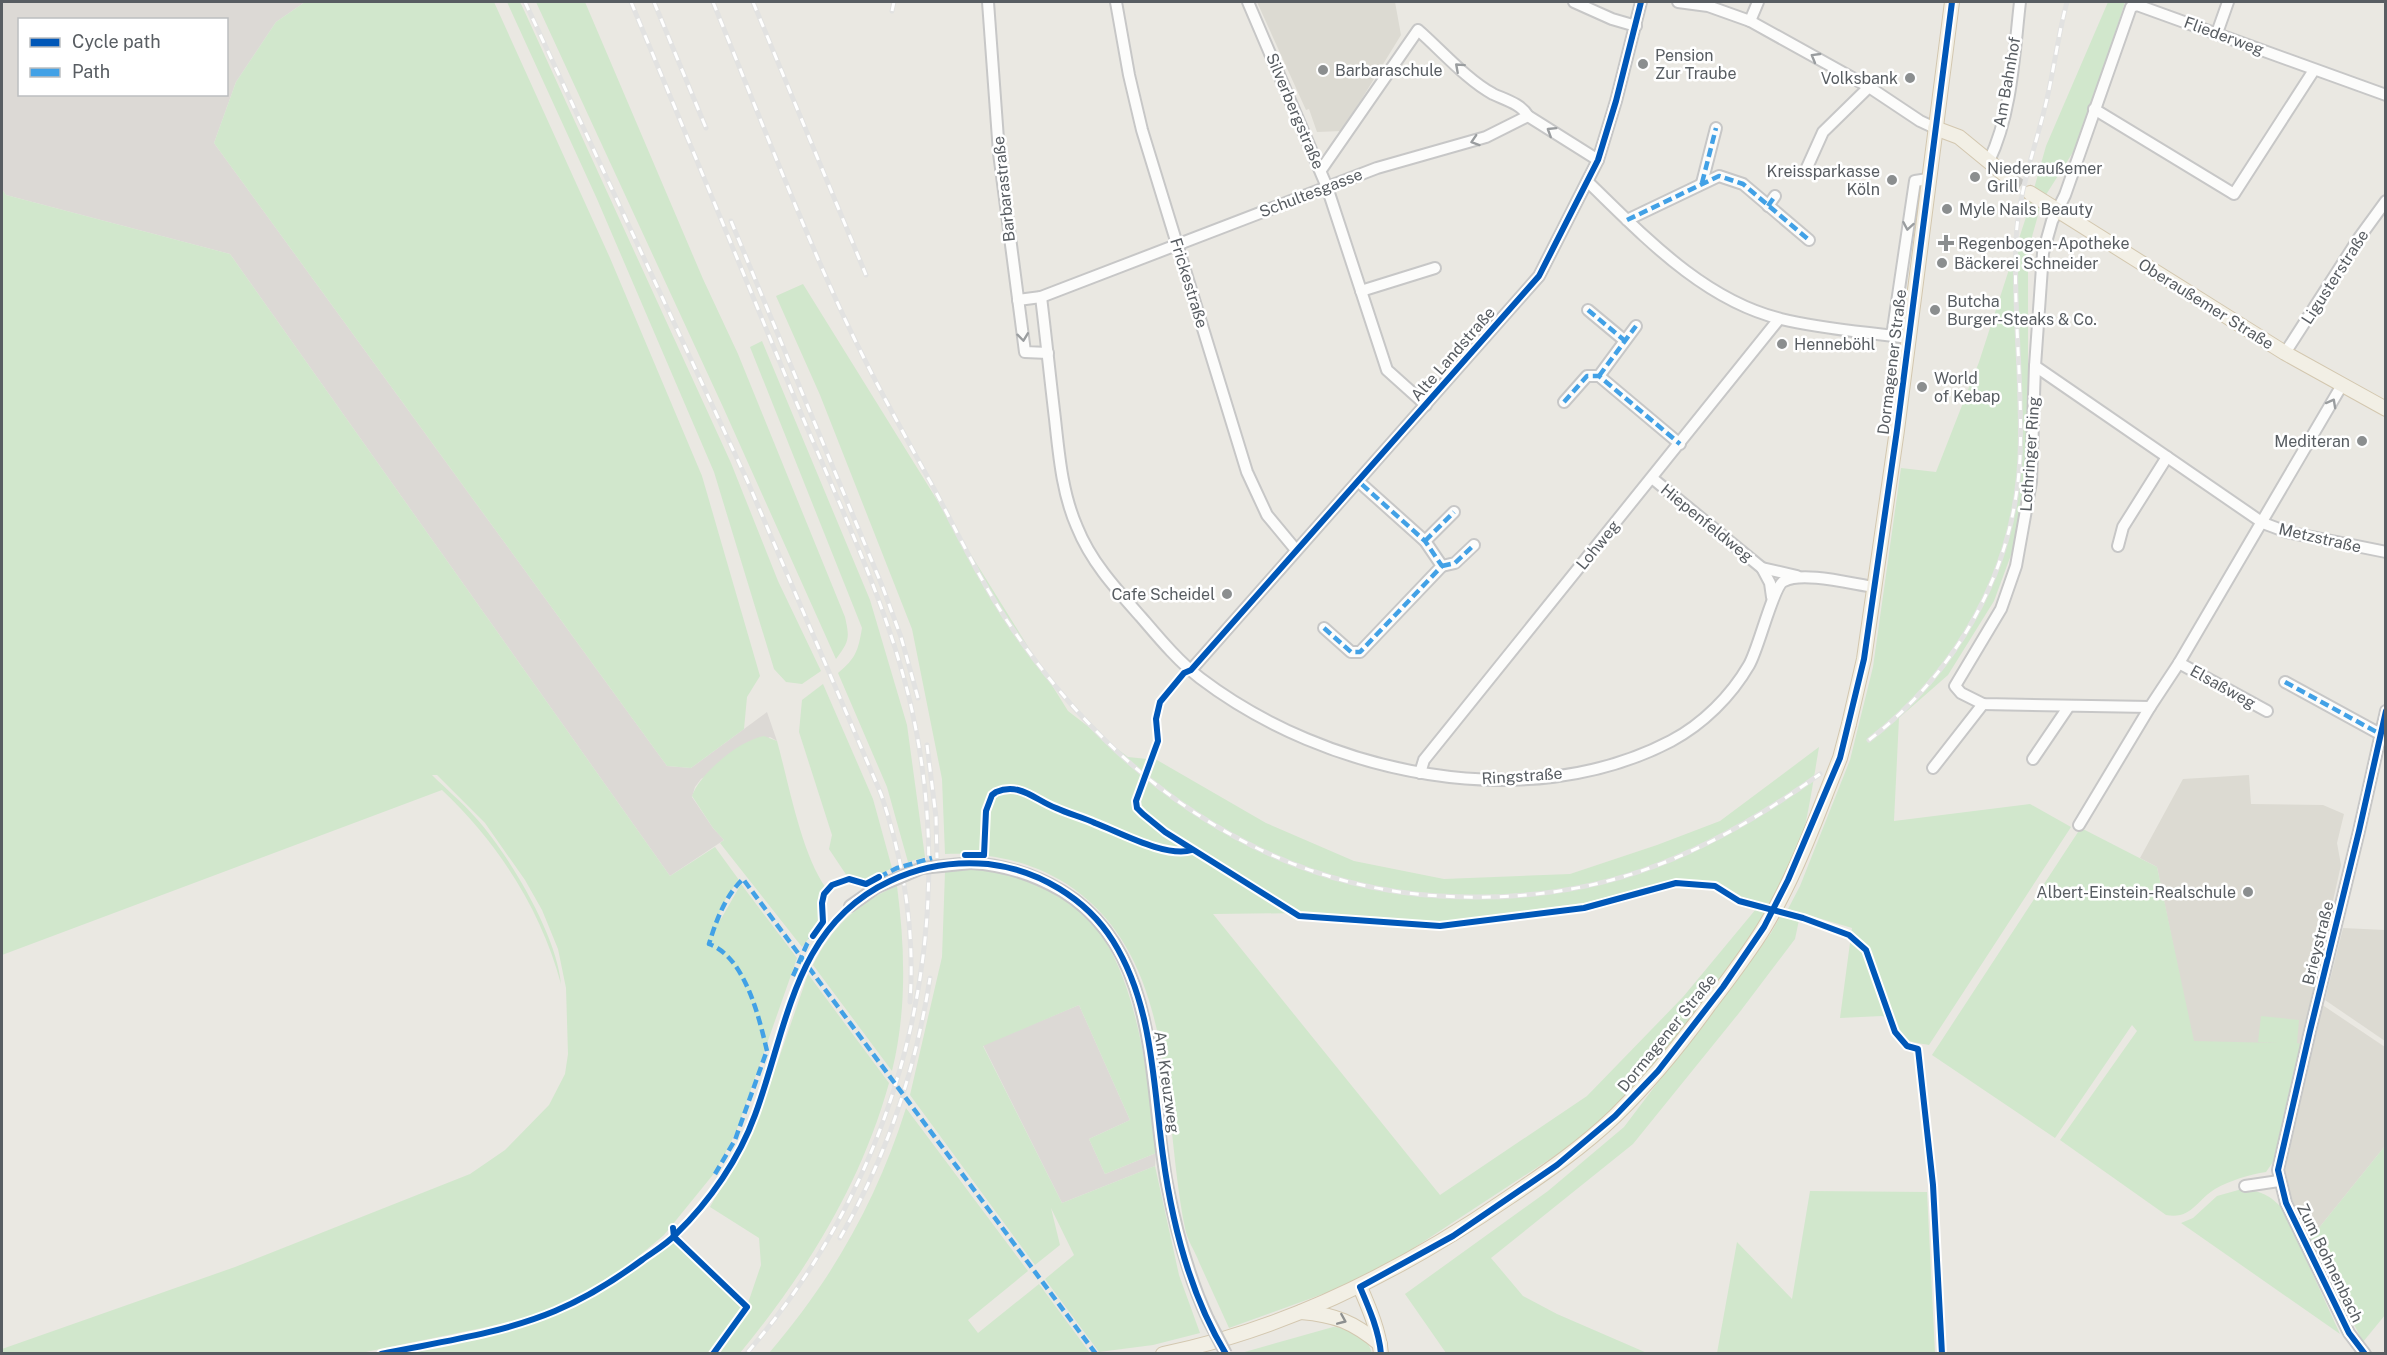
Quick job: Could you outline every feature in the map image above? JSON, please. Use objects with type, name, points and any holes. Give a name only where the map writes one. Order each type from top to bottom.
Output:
[{"type":"main road","name":"Dormagener Straße","points":[[1163,1353],[1237,1334],[1360,1287],[1453,1236],[1557,1165],[1615,1116],[1658,1071],[1764,927],[1788,880],[1840,758],[1864,659],[1952,2]]},
{"type":"main road","points":[[1935,128],[1959,137],[2009,178]]},
{"type":"main road","name":"Oberaußemer Straße","points":[[2030,193],[2285,353],[2385,409]]},
{"type":"main road","points":[[1360,1287],[1370,1310],[1381,1349]]},
{"type":"main road","points":[[1298,1312],[1328,1314],[1346,1320],[1381,1349]]},
{"type":"street","name":"Barbarastraße","points":[[988,2],[1000,162],[1025,352],[1048,354]]},
{"type":"street","name":"Frickestraße","points":[[1116,2],[1138,112],[1247,472],[1267,515],[1296,550]]},
{"type":"street","name":"Silverbergstraße","points":[[1248,2],[1328,187],[1387,370],[1426,405]]},
{"type":"street","points":[[1574,2],[1612,19],[1636,26]]},
{"type":"street","name":"Alte Landstraße","points":[[1191,670],[1539,276],[1598,160],[1616,101],[1641,2]]},
{"type":"street","points":[[1678,2],[1704,6],[1750,21],[1869,87],[1920,121],[1935,128]]},
{"type":"street","points":[[1750,21],[1758,2]]},
{"type":"street","name":"Am Bahnhof","points":[[1989,161],[1996,145],[2010,84],[2019,2]]},
{"type":"street","points":[[2217,33],[2228,2]]},
{"type":"street","name":"Fliederweg","points":[[2058,211],[2131,7],[2137,4],[2385,96]]},
{"type":"street","points":[[1321,170],[1418,30],[1481,86],[1515,104],[1528,117],[1598,160]]},
{"type":"street","points":[[2094,109],[2234,194],[2314,70]]},
{"type":"street","points":[[1805,172],[1823,132],[1869,87]]},
{"type":"street","name":"Schultesgasse","points":[[1018,300],[1041,297],[1177,243],[1395,162],[1486,137],[1528,117]]},
{"type":"street","points":[[1702,183],[1716,128]]},
{"type":"street","points":[[1627,220],[1719,176],[1743,184],[1809,240]]},
{"type":"street","name":"Dormagener Straße","points":[[1892,336],[1915,181],[1928,178]]},
{"type":"street","points":[[1588,183],[1676,265],[1730,298],[1779,319],[1908,338]]},
{"type":"street","points":[[1768,206],[1775,196]]},
{"type":"street","name":"Ligusterstraße","points":[[2285,353],[2385,201]]},
{"type":"street","name":"Lothringer Ring","points":[[2058,211],[2052,221],[2043,253],[2035,366],[2031,482],[2016,566],[2001,609],[1955,686],[1961,693],[1983,704],[2150,707]]},
{"type":"street","points":[[1361,291],[1435,268]]},
{"type":"street","points":[[1041,297],[1060,463],[1066,495],[1077,528],[1099,569],[1191,670]]},
{"type":"street","points":[[1588,310],[1624,340]]},
{"type":"street","name":"Lohweg","points":[[1420,773],[1424,760],[1779,319]]},
{"type":"street","points":[[1599,376],[1636,326]]},
{"type":"street","name":"Metzstraße","points":[[2035,366],[2263,524],[2287,532],[2385,552]]},
{"type":"street","points":[[1564,402],[1587,376],[1599,376],[1680,444]]},
{"type":"street","points":[[2079,825],[2263,524],[2342,385]]},
{"type":"street","points":[[2118,546],[2123,527],[2167,457]]},
{"type":"street","name":"Hiepenfeldweg","points":[[1652,478],[1762,568]]},
{"type":"street","points":[[1358,481],[1425,541],[1442,566]]},
{"type":"street","points":[[1425,541],[1454,512]]},
{"type":"street","points":[[1324,628],[1351,652],[1360,652],[1442,566],[1455,563],[1474,545]]},
{"type":"street","points":[[1762,568],[1797,576],[1874,587]]},
{"type":"street","points":[[1762,568],[1770,583],[1773,599]]},
{"type":"street","name":"Ringstraße","points":[[1191,670],[1248,710],[1294,734],[1360,759],[1420,773],[1477,779],[1539,778],[1578,772],[1620,762],[1668,743],[1700,723],[1726,697],[1742,676],[1758,647],[1777,586],[1782,581],[1797,576]]},
{"type":"street","name":"Elsaßweg","points":[[2179,663],[2267,711]]},
{"type":"street","points":[[2286,682],[2382,735]]},
{"type":"street","points":[[1933,768],[1983,704]]},
{"type":"street","points":[[2033,759],[2069,706]]},
{"type":"street","name":"Brieystraße","points":[[2279,1181],[2279,1162],[2382,735],[2385,711]]},
{"type":"street","name":"Am Kreuzweg","points":[[850,906],[877,887],[922,868],[971,863],[998,866],[1028,874],[1078,901],[1096,918],[1129,970],[1145,1021],[1167,1185],[1188,1268],[1208,1319],[1226,1353]]},
{"type":"street","points":[[2245,1186],[2279,1181]]},
{"type":"street","name":"Zum Bohnenbach","points":[[2279,1181],[2286,1203],[2349,1333],[2365,1353]]},
{"type":"shaded area","points":[[2,2],[305,2],[276,22],[236,82],[214,143],[667,766],[691,768],[767,712],[777,741],[770,737],[701,779],[695,787],[692,797],[724,840],[670,876],[230,254],[6,195],[2,189]]},
{"type":"shaded area","name":"Barbaraschule","points":[[1257,2],[1395,2],[1401,35],[1342,131],[1317,132],[1309,109],[1306,110]]},
{"type":"shaded area","name":"Albert-Einstein-Realschule","points":[[2249,775],[2251,804],[2323,805],[2344,814],[2337,843],[2341,865],[2301,1044],[2193,1042],[2157,867],[2140,858],[2183,779]]},
{"type":"shaded area","points":[[2343,928],[2385,930],[2385,1041],[2325,1000]]},
{"type":"shaded area","points":[[2321,1004],[2385,1047],[2385,1146],[2310,1239],[2289,1194],[2284,1172],[2285,1157]]},
{"type":"shaded area","points":[[1079,1005],[1130,1120],[1089,1139],[1105,1174],[1156,1153],[1155,1166],[1062,1203],[983,1045]]},
{"type":"green space","points":[[305,2],[494,2],[610,258],[702,476],[760,676],[747,697],[744,729],[691,768],[667,766],[214,143],[236,82],[276,22]]},
{"type":"green space","points":[[507,2],[520,2],[523,8],[731,463],[778,581],[821,671],[802,684],[786,682],[774,669],[714,472],[597,199]]},
{"type":"green space","points":[[536,2],[585,2],[703,279],[738,354],[845,617],[848,630],[847,640],[836,659],[723,407]]},
{"type":"green space","points":[[2108,2],[2125,2],[2093,103],[2075,149],[2042,201],[2028,251],[2028,475],[2022,525],[1994,601],[1948,675],[1899,718],[1894,821],[2030,804],[2071,827],[1929,1045],[1921,1044],[1902,1037],[1892,1020],[1882,1016],[1840,1018],[1852,928],[1788,909],[1800,886],[1850,760],[1873,667],[1901,468],[1936,472],[1979,362],[2026,217],[2046,146]]},
{"type":"green space","points":[[2,189],[6,195],[230,254],[670,876],[715,847],[739,880],[727,896],[718,917],[721,919],[741,884],[797,958],[736,1132],[716,1171],[664,1235],[627,1266],[565,1304],[531,1318],[361,1353],[2,1353],[2,1349],[235,1267],[470,1174],[505,1150],[549,1105],[565,1074],[568,1054],[566,988],[558,949],[542,910],[525,880],[485,823],[437,775],[432,775],[475,817],[516,873],[551,942],[561,984],[542,930],[515,879],[481,832],[442,790],[2,955]]},
{"type":"green space","points":[[803,284],[1068,711],[1128,757],[1157,760],[1266,823],[1354,861],[1444,879],[1570,874],[1720,821],[1819,747],[1809,809],[1799,850],[1793,870],[1776,907],[1742,897],[1717,882],[1673,880],[1584,903],[1439,922],[1305,913],[1213,914],[1440,1195],[1587,1096],[1683,997],[1756,909],[1774,914],[1614,1117],[1394,1261],[1356,1282],[1229,1328],[1186,1232],[1160,1044],[1149,999],[1132,958],[1108,920],[1074,889],[1059,880],[1029,866],[996,857],[945,854],[942,779],[912,629],[820,395],[776,296]]},
{"type":"green space","points":[[762,341],[870,600],[907,725],[925,857],[908,862],[887,787],[838,673],[855,654],[862,628],[750,347]]},
{"type":"green space","points":[[823,684],[873,799],[892,868],[866,882],[847,876],[829,849],[832,835],[799,732],[802,700]]},
{"type":"green space","points":[[764,736],[777,741],[809,856],[826,888],[821,898],[821,921],[802,947],[720,843],[724,840],[713,828],[692,796],[703,777],[722,759],[744,744]]},
{"type":"green space","points":[[2080,829],[2157,867],[2194,1041],[2277,1043],[2258,1042],[2261,1016],[2299,1020],[2297,1043],[2301,1044],[2273,1162],[2266,1172],[2240,1178],[2215,1189],[2182,1215],[2166,1215],[2060,1140],[2137,1031],[2132,1025],[2055,1138],[1932,1055]]},
{"type":"green space","points":[[980,869],[1026,880],[1048,890],[1083,912],[1105,940],[1119,967],[1138,1028],[1156,1153],[1105,1174],[1089,1139],[1130,1120],[1079,1005],[983,1046],[1062,1203],[1155,1166],[1179,1275],[1200,1333],[1153,1345],[1099,1352],[1045,1279],[1074,1255],[1051,1208],[1060,1245],[1035,1265],[910,1095],[942,957],[945,872]]},
{"type":"green space","points":[[897,886],[902,932],[903,979],[900,1025],[892,1071],[813,965],[828,939],[848,917],[870,899]]},
{"type":"green space","points":[[1782,913],[1799,920],[1795,939],[1739,1013],[1633,1144],[1491,1258],[1523,1296],[1557,1314],[1647,1353],[1446,1353],[1405,1294],[1548,1191],[1624,1127],[1771,933]]},
{"type":"green space","points":[[808,974],[889,1083],[863,1157],[829,1226],[787,1291],[740,1353],[393,1353],[485,1336],[537,1322],[591,1296],[674,1240],[747,1306],[761,1265],[759,1238],[710,1207],[757,1122]]},
{"type":"green space","points":[[906,1108],[1028,1271],[968,1320],[978,1333],[1039,1284],[1090,1353],[769,1353],[813,1297],[850,1238],[881,1175]]},
{"type":"green space","points":[[2385,1146],[2385,1315],[2363,1342],[2310,1239]]},
{"type":"green space","points":[[2242,1189],[2265,1194],[2283,1209],[2340,1334],[2181,1223],[2193,1218],[2217,1196]]},
{"type":"green space","points":[[1810,1191],[1927,1192],[1935,1353],[1717,1353],[1737,1242],[1792,1299]]},
{"type":"green space","points":[[1333,1327],[1358,1332],[1366,1340],[1372,1353],[1241,1353]]},
{"type":"tunnel","points":[[2009,178],[2030,193]]},
{"type":"railway","points":[[525,2],[747,480],[881,794],[896,845],[906,897],[911,949],[910,1002]]},
{"type":"railway","points":[[631,2],[875,589],[889,628],[911,706],[925,792],[929,878],[922,965],[905,1050],[879,1132],[844,1211],[799,1285],[746,1354]]},
{"type":"railway","points":[[654,2],[706,128]]},
{"type":"railway","points":[[713,2],[805,229],[849,327],[883,395],[990,593],[1012,628],[1051,681],[1095,730],[1143,774],[1195,813],[1250,845],[1310,870],[1373,887],[1439,896],[1494,897],[1546,893],[1594,884],[1641,871],[1686,853],[1731,831],[1775,805],[1820,774]]},
{"type":"railway","points":[[753,2],[866,275]]},
{"type":"railway","points":[[892,11],[894,2]]},
{"type":"railway","points":[[1869,740],[1901,713],[1929,683],[1954,650],[1976,616],[1993,579],[2006,540],[2015,500],[2021,431],[2015,267],[2017,223],[2023,188],[2049,91],[2067,2]]},
{"type":"railway","points":[[731,221],[883,588],[901,637],[918,698]]},
{"type":"railway","points":[[927,745],[936,817],[937,858]]},
{"type":"railway","points":[[840,1238],[872,1176],[897,1112],[908,1079],[930,978]]},
{"type":"marked path","points":[[1702,183],[1716,128]]},
{"type":"marked path","points":[[1627,220],[1719,176],[1743,184],[1809,240]]},
{"type":"marked path","points":[[1768,206],[1775,196]]},
{"type":"marked path","points":[[1588,310],[1624,340]]},
{"type":"marked path","points":[[1599,376],[1636,326]]},
{"type":"marked path","points":[[1564,402],[1587,376],[1599,376],[1680,444]]},
{"type":"marked path","points":[[1324,628],[1351,652],[1360,652],[1442,566],[1425,541],[1358,481]]},
{"type":"marked path","points":[[1425,541],[1454,512]]},
{"type":"marked path","points":[[1442,566],[1455,563],[1474,545]]},
{"type":"marked path","points":[[2285,682],[2382,735]]},
{"type":"marked path","points":[[879,877],[897,868],[932,858]]},
{"type":"marked path","points":[[767,1051],[755,1006],[741,975],[722,951],[709,944],[726,901],[743,879],[1096,1354]]},
{"type":"marked path","points":[[793,976],[807,944],[816,931]]},
{"type":"marked path","points":[[715,1174],[735,1140],[766,1053]]},
{"type":"cycle path","points":[[1641,2],[1616,101],[1598,160],[1539,276],[1191,670],[1184,673],[1160,702],[1156,719],[1158,741],[1136,801],[1137,808],[1165,832],[1299,916],[1440,926],[1584,908],[1676,883],[1715,886],[1739,901],[1803,918],[1849,935],[1866,950],[1895,1032],[1907,1046],[1918,1049],[1933,1185],[1942,1354]]},
{"type":"cycle path","points":[[1381,1354],[1376,1328],[1360,1287],[1453,1236],[1557,1165],[1615,1116],[1658,1071],[1723,987],[1764,927],[1788,880],[1840,758],[1864,659],[1897,430],[1952,2]]},
{"type":"cycle path","points":[[2365,1354],[2349,1333],[2286,1203],[2278,1170],[2386,711]]},
{"type":"cycle path","points":[[965,855],[984,855],[986,811],[992,795],[1005,789],[1027,793],[1048,805],[1143,843],[1181,852],[1192,850]]},
{"type":"cycle path","points":[[381,1354],[491,1332],[555,1311],[611,1281],[668,1241],[689,1221],[712,1193],[741,1148],[755,1115],[799,982],[814,951],[833,924],[858,900],[890,881],[938,866],[975,863],[1007,867],[1025,873],[1075,899],[1102,926],[1126,966],[1144,1018],[1163,1156],[1177,1233],[1202,1308],[1226,1354]]},
{"type":"cycle path","points":[[813,936],[823,922],[824,894],[832,885],[849,879],[866,884],[879,877]]},
{"type":"cycle path","points":[[673,1228],[674,1237],[747,1307],[713,1354]]},
{"type":"place","name":"Pension Zur Traube","points":[[1643,64]]},
{"type":"place","name":"Barbaraschule","points":[[1323,70]]},
{"type":"place","name":"Volksbank","points":[[1910,78]]},
{"type":"place","name":"Niederaußemer Grill","points":[[1975,177]]},
{"type":"place","name":"Kreissparkasse Köln","points":[[1892,180]]},
{"type":"place","name":"Myle Nails Beauty","points":[[1947,209]]},
{"type":"place","name":"Regenbogen-Apotheke","points":[[1946,243]]},
{"type":"place","name":"Bäckerei Schneider","points":[[1942,263]]},
{"type":"place","name":"Butcha Burger-Steaks & Co.","points":[[1935,310]]},
{"type":"place","name":"Henneböhl","points":[[1782,344]]},
{"type":"place","name":"World of Kebap","points":[[1922,387]]},
{"type":"place","name":"Mediteran","points":[[2362,441]]},
{"type":"place","name":"Cafe Scheidel","points":[[1227,594]]},
{"type":"place","name":"Albert-Einstein-Realschule","points":[[2248,892]]}]
